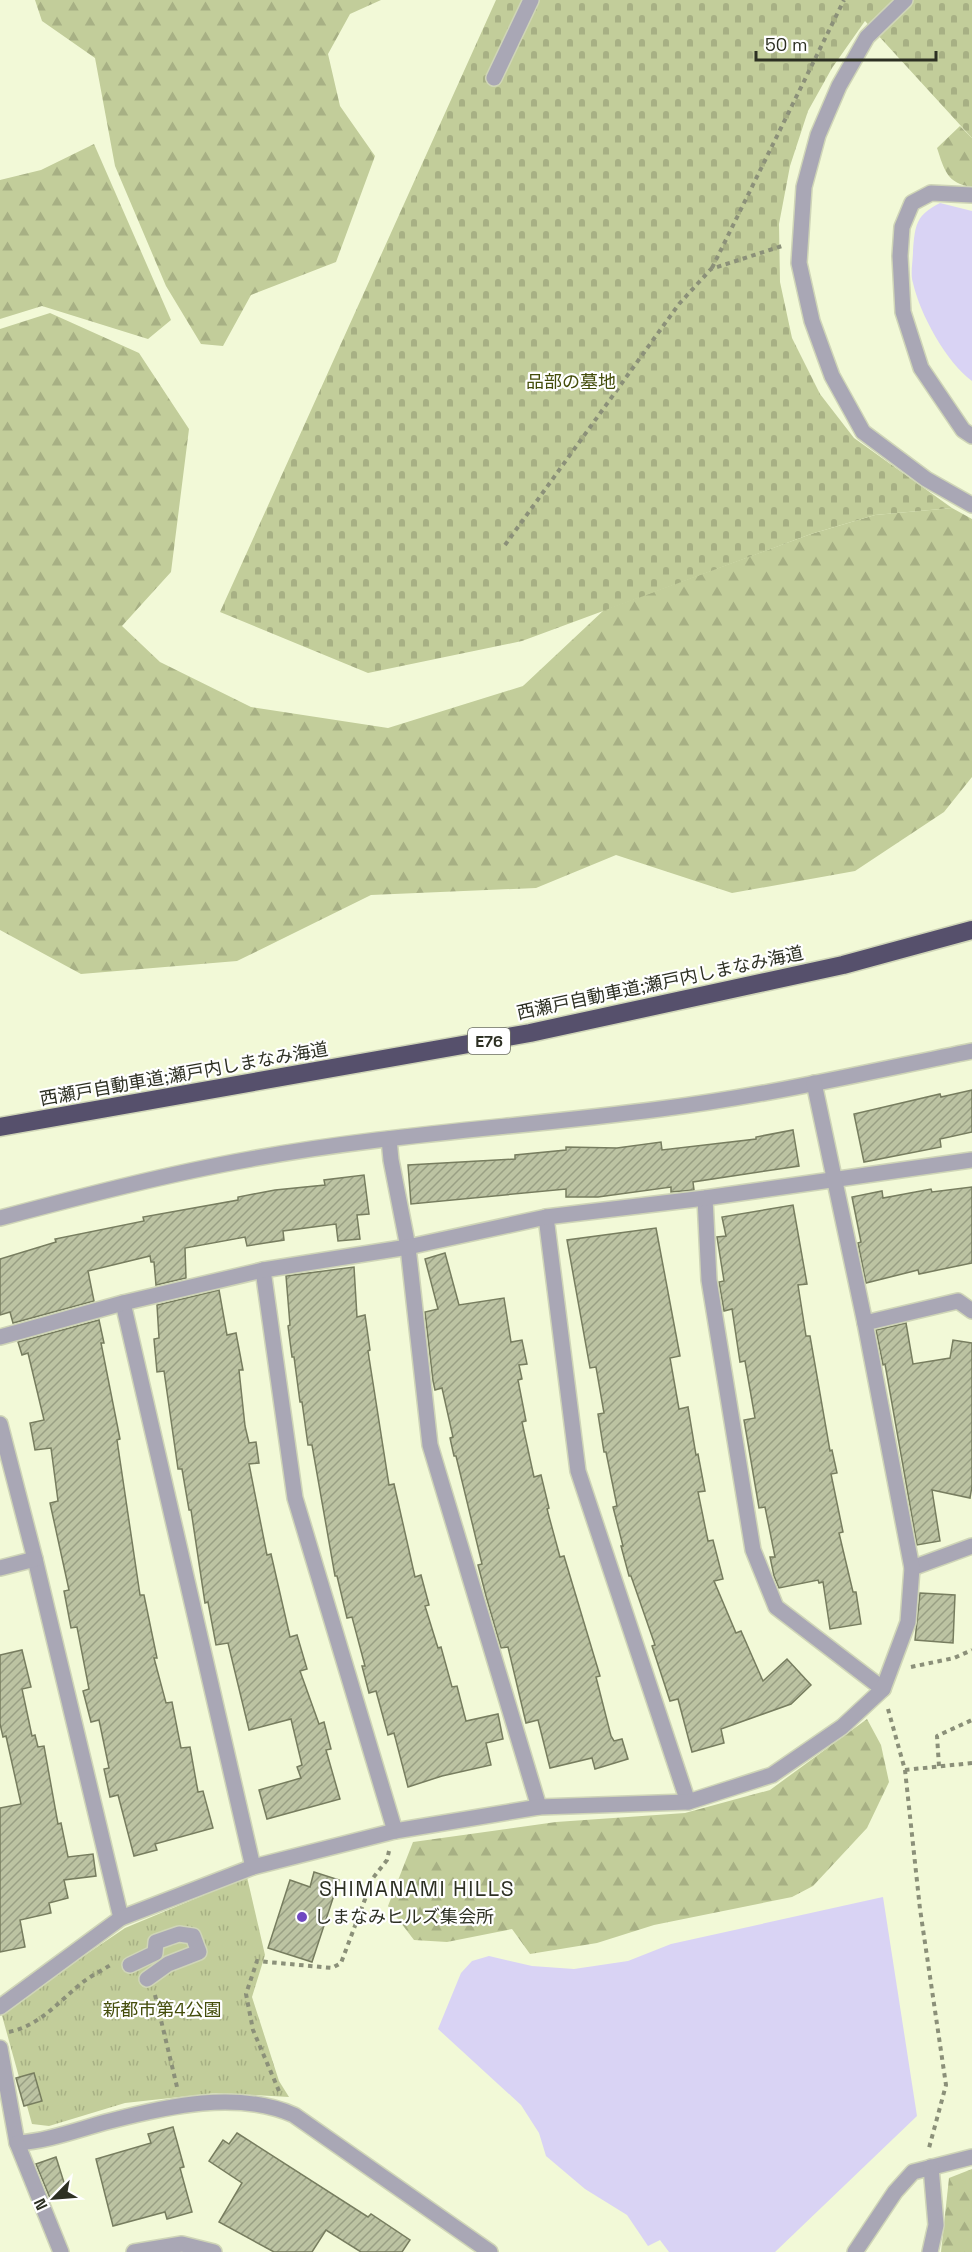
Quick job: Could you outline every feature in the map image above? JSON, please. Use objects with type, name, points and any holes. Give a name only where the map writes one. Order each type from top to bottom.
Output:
[{"type":"highway","name":"西瀬戸自動車道;瀬戸内しまなみ海道","points":[[0,1128],[530,1033],[843,965],[972,930]]},
{"type":"street","points":[[494,78],[531,0]]},
{"type":"street","points":[[905,0],[867,38],[839,86],[818,135],[804,187],[799,263],[812,321],[832,376],[863,432],[926,479],[972,505]]},
{"type":"street","points":[[972,195],[931,193],[912,203],[902,226],[900,256],[903,312],[921,368],[963,430],[972,436]]},
{"type":"street","points":[[0,1218],[81,1197],[251,1159],[389,1139],[661,1109],[787,1090],[972,1051]]},
{"type":"street","points":[[0,2007],[121,1918],[253,1867],[395,1831],[538,1807],[687,1802],[772,1775],[842,1727],[883,1689],[908,1622],[912,1568],[865,1323],[814,1083]]},
{"type":"street","points":[[389,1139],[408,1247],[430,1445],[538,1807]]},
{"type":"street","points":[[0,1336],[123,1303],[263,1270],[408,1247],[546,1217],[705,1198],[972,1160]]},
{"type":"street","points":[[705,1198],[709,1280],[753,1550],[776,1607],[883,1689]]},
{"type":"street","points":[[546,1217],[578,1471],[687,1802]]},
{"type":"street","points":[[263,1270],[295,1498],[395,1831]]},
{"type":"street","points":[[865,1323],[958,1301],[972,1311]]},
{"type":"street","points":[[123,1303],[253,1867]]},
{"type":"street","points":[[0,1424],[35,1559],[121,1918]]},
{"type":"street","points":[[912,1568],[972,1546]]},
{"type":"street","points":[[0,1568],[35,1559]]},
{"type":"street","points":[[130,1965],[155,1953],[156,1942],[178,1934],[193,1936],[199,1952],[168,1964],[147,1978]]},
{"type":"street","points":[[0,2048],[17,2144],[61,2252]]},
{"type":"street","points":[[17,2144],[36,2142],[110,2121],[181,2105],[228,2102],[264,2104],[290,2113],[490,2252]]},
{"type":"street","points":[[855,2252],[895,2192],[913,2172],[972,2157]]},
{"type":"street","points":[[927,2168],[936,2225],[930,2252]]},
{"type":"street","points":[[134,2252],[182,2244],[214,2252]]},
{"type":"path","points":[[505,546],[679,304],[711,269],[844,0]]},
{"type":"path","points":[[711,269],[799,240]]},
{"type":"path","points":[[889,1672],[954,1658],[972,1650]]},
{"type":"path","points":[[883,1689],[905,1770],[920,1909],[946,2085],[927,2168]]},
{"type":"path","points":[[939,1766],[937,1736],[972,1720]]},
{"type":"path","points":[[905,1770],[972,1763]]},
{"type":"path","points":[[290,2113],[263,2057],[253,2030],[246,1994],[257,1961],[332,1968],[340,1963],[373,1878],[387,1860],[395,1831]]},
{"type":"path","points":[[0,2034],[23,2029],[84,1982],[117,1962],[130,1965]]},
{"type":"path","points":[[147,1978],[152,1984],[164,2027],[181,2105]]},
{"type":"green space","points":[[35,0],[381,0],[350,14],[328,54],[340,106],[375,156],[336,262],[251,295],[223,346],[201,344],[166,286],[115,166],[95,58],[42,21]]},
{"type":"green space","name":"品部の墓地","points":[[496,0],[972,0],[972,138],[865,21],[832,68],[808,111],[790,166],[779,224],[780,282],[792,338],[820,394],[854,438],[952,508],[875,515],[811,534],[522,641],[368,673],[220,612]]},
{"type":"green space","points":[[960,126],[972,138],[972,187],[957,183],[952,179],[945,169],[937,148]]},
{"type":"green space","points":[[94,144],[171,320],[148,339],[42,306],[0,319],[0,180],[41,170]]},
{"type":"green space","points":[[50,313],[139,353],[189,429],[171,572],[122,626],[160,662],[251,707],[388,728],[523,686],[604,610],[811,534],[875,515],[952,508],[972,519],[972,777],[944,812],[855,871],[732,893],[616,855],[536,888],[371,895],[237,961],[81,974],[0,930],[0,329]]},
{"type":"green space","points":[[867,1719],[881,1745],[889,1782],[867,1828],[813,1886],[792,1897],[654,1925],[597,1943],[530,1954],[512,1929],[447,1942],[414,1940],[388,1906],[413,1842],[556,1822],[685,1813],[770,1790]]},
{"type":"green space","name":"新都市第4公園","points":[[247,1877],[265,1955],[252,1997],[279,2081],[289,2097],[216,2093],[125,2103],[49,2126],[32,2124],[1,2012],[125,1928]]},
{"type":"green space","points":[[972,2169],[972,2252],[941,2252],[949,2178]]},
{"type":"shaded area","points":[[940,203],[972,211],[972,381],[962,373],[935,336],[916,295],[912,279],[913,251],[918,222],[926,212]]},
{"type":"shaded area","points":[[883,1897],[917,2116],[775,2252],[669,2252],[660,2240],[648,2246],[627,2215],[585,2189],[546,2156],[539,2133],[521,2105],[438,2029],[461,1973],[472,1961],[489,1956],[532,1966],[574,1969],[628,1961],[671,1944]]},
{"type":"building","points":[[972,1090],[972,1132],[940,1139],[941,1147],[864,1162],[854,1114],[940,1094],[941,1097]]},
{"type":"building","points":[[793,1130],[799,1166],[693,1182],[694,1190],[671,1192],[671,1187],[598,1197],[566,1197],[566,1189],[411,1204],[408,1165],[515,1159],[515,1155],[566,1150],[566,1147],[617,1148],[661,1142],[662,1150],[756,1139],[756,1137]]},
{"type":"building","points":[[364,1175],[369,1214],[357,1215],[360,1239],[338,1241],[336,1224],[283,1231],[284,1240],[247,1246],[245,1237],[185,1248],[186,1278],[156,1285],[154,1262],[151,1262],[150,1256],[88,1271],[94,1301],[13,1323],[10,1312],[0,1315],[0,1259],[56,1242],[55,1239],[144,1221],[143,1217],[238,1200],[238,1197],[275,1190],[325,1185],[324,1180]]},
{"type":"building","points":[[972,1187],[972,1263],[919,1274],[918,1270],[866,1283],[852,1197],[882,1191],[883,1198],[931,1189],[932,1192]]},
{"type":"building","points":[[793,1205],[807,1284],[798,1285],[806,1336],[810,1336],[830,1451],[832,1450],[837,1473],[831,1474],[843,1532],[839,1533],[853,1592],[856,1592],[861,1624],[830,1629],[823,1582],[819,1583],[818,1580],[779,1588],[774,1576],[770,1557],[775,1557],[765,1507],[759,1508],[744,1420],[755,1418],[745,1361],[740,1362],[732,1309],[724,1311],[719,1282],[724,1281],[717,1237],[726,1236],[722,1217]]},
{"type":"building","points":[[656,1228],[680,1356],[670,1358],[679,1409],[688,1407],[705,1491],[698,1492],[708,1541],[713,1540],[723,1579],[714,1581],[736,1633],[741,1631],[763,1681],[787,1659],[811,1685],[791,1704],[721,1729],[724,1743],[692,1752],[678,1699],[670,1701],[652,1646],[655,1645],[631,1576],[629,1576],[621,1546],[623,1546],[613,1507],[617,1506],[606,1452],[604,1452],[598,1414],[604,1413],[596,1367],[590,1368],[567,1240]]},
{"type":"building","points":[[445,1253],[459,1305],[504,1298],[511,1342],[522,1340],[527,1364],[519,1365],[522,1379],[518,1380],[526,1421],[522,1422],[534,1477],[541,1475],[549,1508],[547,1509],[560,1557],[564,1556],[600,1676],[596,1677],[611,1736],[614,1741],[622,1739],[628,1759],[595,1769],[592,1758],[550,1768],[538,1720],[526,1723],[508,1647],[501,1648],[478,1565],[482,1564],[456,1456],[454,1456],[450,1438],[453,1437],[442,1388],[435,1390],[433,1381],[425,1312],[438,1309],[425,1259]]},
{"type":"building","points":[[354,1267],[357,1317],[365,1315],[370,1350],[368,1351],[389,1485],[394,1484],[415,1577],[421,1575],[429,1605],[425,1606],[438,1648],[441,1647],[452,1687],[457,1686],[466,1721],[498,1714],[503,1739],[486,1743],[491,1765],[442,1776],[408,1787],[394,1733],[388,1735],[376,1691],[369,1693],[362,1666],[365,1666],[352,1617],[347,1618],[337,1576],[335,1576],[312,1445],[308,1445],[288,1326],[290,1325],[286,1276]]},
{"type":"building","points":[[219,1290],[227,1335],[236,1333],[243,1370],[239,1370],[245,1426],[249,1443],[256,1442],[259,1463],[249,1464],[267,1555],[271,1554],[290,1637],[297,1635],[307,1669],[300,1671],[319,1724],[324,1722],[331,1749],[326,1750],[340,1799],[267,1819],[259,1790],[301,1778],[297,1767],[302,1765],[291,1719],[249,1730],[228,1643],[216,1645],[208,1602],[205,1603],[191,1510],[189,1510],[182,1469],[178,1469],[164,1371],[157,1372],[154,1339],[159,1338],[157,1305]]},
{"type":"building","points":[[99,1320],[104,1343],[101,1343],[120,1439],[117,1440],[140,1595],[144,1595],[157,1658],[154,1658],[166,1703],[172,1702],[181,1748],[190,1747],[198,1792],[203,1791],[213,1828],[155,1844],[157,1850],[134,1856],[118,1795],[110,1797],[104,1769],[109,1768],[99,1720],[91,1722],[83,1691],[89,1689],[77,1627],[71,1628],[64,1591],[69,1590],[50,1503],[58,1501],[51,1448],[35,1450],[30,1423],[44,1420],[28,1353],[22,1355],[18,1342]]},
{"type":"building","points":[[906,1323],[913,1364],[950,1358],[953,1340],[972,1343],[972,1486],[970,1498],[932,1490],[940,1541],[917,1545],[885,1364],[883,1365],[876,1330]]},
{"type":"building","points":[[920,1593],[955,1595],[953,1643],[915,1640]]},
{"type":"building","points":[[22,1650],[31,1687],[22,1689],[32,1736],[35,1735],[38,1747],[44,1746],[58,1824],[61,1823],[68,1857],[93,1854],[96,1876],[64,1880],[68,1898],[49,1903],[51,1913],[20,1920],[25,1947],[0,1952],[0,1808],[21,1804],[6,1736],[3,1737],[0,1724],[0,1655]]},
{"type":"building","name":"しまなみヒルズ集会所","points":[[314,1872],[339,1880],[312,1962],[268,1948],[290,1880],[310,1887]]},
{"type":"building","points":[[34,2073],[42,2101],[24,2106],[16,2078]]},
{"type":"building","points":[[173,2127],[184,2167],[180,2168],[192,2212],[167,2219],[165,2212],[113,2226],[96,2159],[151,2143],[148,2134]]},
{"type":"building","points":[[237,2133],[368,2217],[371,2214],[410,2240],[402,2252],[361,2252],[326,2230],[312,2252],[274,2252],[219,2222],[242,2183],[209,2161],[223,2140],[229,2144]]},
{"type":"building","points":[[56,2157],[67,2192],[50,2198],[36,2164]]},
{"type":"place","name":"しまなみヒルズ集会所","points":[[302,1917]]},
{"type":"district","name":"SHIMANAMI HILLS","points":[[417,1889]]}]
